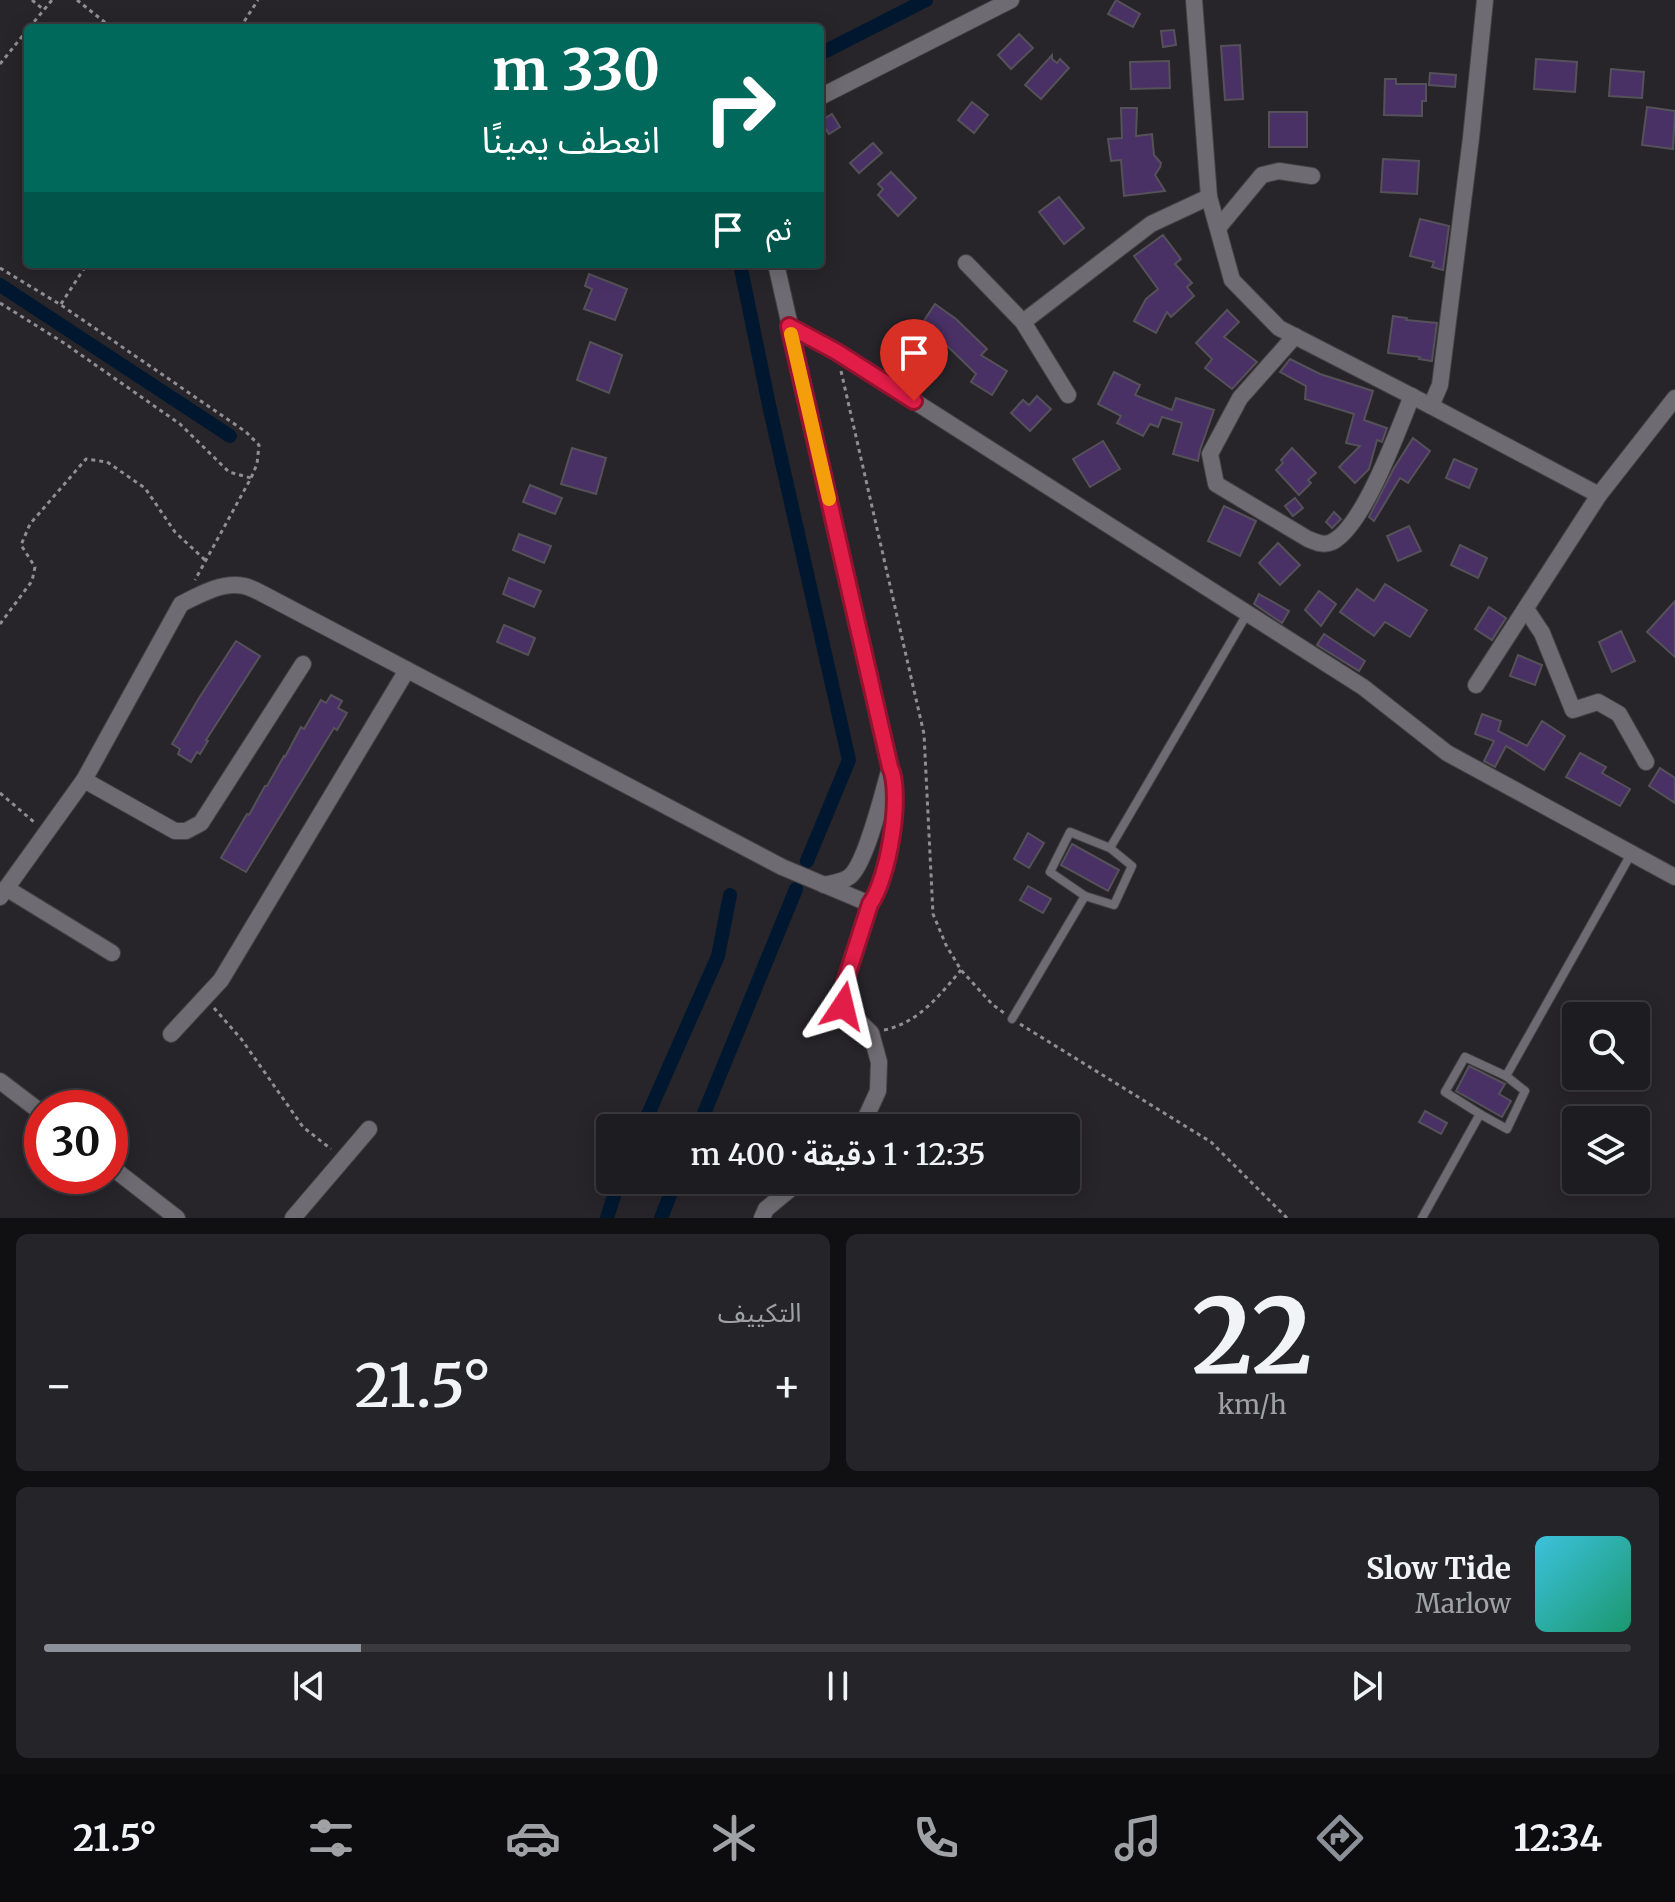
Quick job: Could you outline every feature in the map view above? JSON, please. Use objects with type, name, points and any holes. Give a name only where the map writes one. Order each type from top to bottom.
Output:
[{"type":"street","points":[[824,95],[1011,0]]},
{"type":"street","points":[[1431,406],[1440,385],[1485,0]]},
{"type":"street","points":[[1192,1],[1209,197],[1232,280],[1279,328],[1599,495]]},
{"type":"street","points":[[1218,228],[1262,175],[1279,171],[1312,176]]},
{"type":"street","points":[[1023,322],[1151,224],[1209,197]]},
{"type":"street","points":[[966,263],[1023,322],[1068,395]]},
{"type":"street","points":[[777,268],[894,778],[885,872],[870,904],[845,982],[843,1006],[871,1033],[879,1062],[878,1091],[867,1114]]},
{"type":"street","points":[[789,326],[837,352],[1363,687],[1447,753],[1675,877]]},
{"type":"street","points":[[1295,336],[1240,398],[1210,454],[1216,484],[1308,539],[1320,544],[1333,541],[1366,504],[1412,396]]},
{"type":"street","points":[[1476,685],[1599,495],[1675,398]]},
{"type":"street","points":[[112,953],[3,892],[84,780],[181,604],[201,593],[243,585],[768,860],[870,904]]},
{"type":"street","points":[[1526,609],[1542,633],[1573,710],[1598,702],[1619,714],[1646,762]]},
{"type":"street","points":[[84,780],[175,831],[186,831],[201,823],[303,664]]},
{"type":"street","points":[[171,1034],[221,980],[407,670]]},
{"type":"street","points":[[824,885],[849,877],[861,862],[890,767]]},
{"type":"street","points":[[0,1081],[24,1099]]},
{"type":"street","points":[[293,1218],[369,1129]]},
{"type":"street","points":[[128,1180],[177,1218]]},
{"type":"street","points":[[762,1218],[766,1209],[784,1194]]},
{"type":"lane","points":[[1110,848],[1247,613]]},
{"type":"lane","points":[[1070,832],[1110,848],[1132,866],[1114,905],[1085,896],[1050,872],[1070,832]]},
{"type":"lane","points":[[1506,1076],[1631,854]]},
{"type":"lane","points":[[1012,1019],[1085,896]]},
{"type":"lane","points":[[1465,1057],[1506,1076],[1525,1091],[1507,1129],[1445,1092],[1465,1057]]},
{"type":"lane","points":[[1422,1218],[1480,1114]]},
{"type":"path","points":[[32,0],[44,10]]},
{"type":"path","points":[[32,24],[52,0]]},
{"type":"path","points":[[77,0],[107,24]]},
{"type":"path","points":[[243,24],[258,0]]},
{"type":"path","points":[[0,64],[24,34]]},
{"type":"path","points":[[0,268],[61,305],[246,432],[259,445],[257,464],[251,478],[193,583]]},
{"type":"path","points":[[61,305],[84,268]]},
{"type":"path","points":[[0,303],[64,343],[180,424],[229,472],[251,478]]},
{"type":"path","points":[[837,352],[924,734],[933,914],[946,945],[961,970],[992,1004],[1211,1142],[1287,1218]]},
{"type":"path","points":[[0,624],[32,581],[35,567],[21,545],[30,524],[86,459],[107,462],[145,488],[175,532],[205,561]]},
{"type":"path","points":[[0,793],[46,832]]},
{"type":"path","points":[[871,1033],[894,1028],[919,1015],[961,970]]},
{"type":"path","points":[[205,997],[242,1040],[303,1127],[344,1159]]},
{"type":"building","points":[[1116,0],[1140,14],[1133,27],[1108,14]]},
{"type":"building","points":[[1174,30],[1176,45],[1163,47],[1161,31]]},
{"type":"building","points":[[1019,34],[1033,48],[1011,69],[998,55]]},
{"type":"building","points":[[1240,45],[1243,99],[1225,100],[1221,46]]},
{"type":"building","points":[[1052,55],[1057,63],[1060,59],[1069,68],[1041,99],[1025,85]]},
{"type":"building","points":[[1536,59],[1577,62],[1575,92],[1534,89]]},
{"type":"building","points":[[1169,61],[1170,88],[1131,89],[1130,62]]},
{"type":"building","points":[[1611,69],[1644,72],[1642,98],[1609,96]]},
{"type":"building","points":[[1430,73],[1456,75],[1455,87],[1429,85]]},
{"type":"building","points":[[1385,79],[1396,79],[1396,84],[1426,84],[1422,116],[1384,115]]},
{"type":"building","points":[[972,102],[988,115],[974,133],[958,120]]},
{"type":"building","points":[[1647,107],[1675,111],[1673,149],[1642,145]]},
{"type":"building","points":[[1121,108],[1137,108],[1136,136],[1152,134],[1154,155],[1161,163],[1155,175],[1165,191],[1124,196],[1121,160],[1111,161],[1108,139],[1122,138]]},
{"type":"building","points":[[1269,112],[1307,112],[1307,147],[1269,147]]},
{"type":"building","points":[[832,114],[840,127],[829,134],[824,119]]},
{"type":"building","points":[[873,143],[882,153],[859,173],[850,163]]},
{"type":"building","points":[[1383,159],[1419,161],[1417,194],[1381,192]]},
{"type":"building","points":[[891,172],[916,198],[898,216],[878,195],[883,189],[878,184]]},
{"type":"building","points":[[1059,197],[1084,228],[1064,244],[1039,212]]},
{"type":"building","points":[[1420,219],[1449,226],[1443,270],[1432,267],[1434,262],[1410,256]]},
{"type":"building","points":[[1163,235],[1181,259],[1175,264],[1192,283],[1187,287],[1194,296],[1171,317],[1167,312],[1156,333],[1134,321],[1146,299],[1158,289],[1134,256]]},
{"type":"building","points":[[589,274],[627,289],[615,320],[584,309],[592,289],[585,286]]},
{"type":"building","points":[[935,304],[987,349],[981,355],[1007,371],[992,395],[971,382],[976,374],[936,335],[932,341],[922,335],[928,326],[923,322]]},
{"type":"building","points":[[1227,310],[1239,322],[1224,337],[1257,362],[1232,389],[1205,368],[1212,359],[1196,343]]},
{"type":"building","points":[[1393,316],[1437,323],[1432,361],[1388,353]]},
{"type":"building","points":[[590,342],[622,355],[609,393],[577,380]]},
{"type":"building","points":[[1290,359],[1320,374],[1373,391],[1364,420],[1387,428],[1382,442],[1377,440],[1369,469],[1355,483],[1339,467],[1360,446],[1346,443],[1354,414],[1305,399],[1306,386],[1280,372]]},
{"type":"building","points":[[1114,372],[1140,385],[1135,395],[1172,410],[1176,398],[1214,410],[1198,461],[1173,454],[1182,423],[1162,417],[1158,427],[1150,424],[1143,436],[1117,423],[1121,416],[1098,404]]},
{"type":"building","points":[[1037,396],[1051,409],[1030,431],[1011,413],[1023,400],[1029,405]]},
{"type":"building","points":[[1413,438],[1430,451],[1408,483],[1400,478],[1374,521],[1369,517]]},
{"type":"building","points":[[1103,441],[1120,469],[1090,487],[1073,459]]},
{"type":"building","points":[[572,448],[606,458],[596,494],[561,484]]},
{"type":"building","points":[[1292,448],[1316,473],[1299,495],[1276,470]]},
{"type":"building","points":[[1454,459],[1477,469],[1469,488],[1446,478]]},
{"type":"building","points":[[530,485],[562,498],[555,514],[523,502]]},
{"type":"building","points":[[1295,498],[1303,508],[1293,516],[1285,506]]},
{"type":"building","points":[[1224,506],[1256,521],[1240,556],[1208,541]]},
{"type":"building","points":[[1334,512],[1341,519],[1332,528],[1326,522]]},
{"type":"building","points":[[1409,526],[1421,551],[1398,561],[1387,536]]},
{"type":"building","points":[[519,534],[551,546],[544,563],[513,550]]},
{"type":"building","points":[[1278,543],[1300,565],[1280,585],[1259,563]]},
{"type":"building","points":[[1460,545],[1487,558],[1478,578],[1451,565]]},
{"type":"building","points":[[509,578],[541,591],[534,607],[503,594]]},
{"type":"building","points":[[1385,584],[1427,610],[1410,637],[1385,622],[1374,636],[1340,612],[1357,589],[1374,601]]},
{"type":"building","points":[[1319,591],[1336,604],[1321,626],[1305,610]]},
{"type":"building","points":[[1259,594],[1289,611],[1282,623],[1254,604]]},
{"type":"building","points":[[1675,601],[1675,657],[1647,632]]},
{"type":"building","points":[[1489,607],[1506,618],[1492,640],[1475,629]]},
{"type":"building","points":[[504,625],[535,638],[528,655],[497,642]]},
{"type":"building","points":[[1621,631],[1635,661],[1612,672],[1599,642]]},
{"type":"building","points":[[1324,634],[1365,661],[1359,671],[1317,645]]},
{"type":"building","points":[[236,641],[260,656],[200,754],[197,752],[191,762],[178,754],[180,749],[172,744]]},
{"type":"building","points":[[1518,655],[1542,665],[1535,685],[1510,676]]},
{"type":"building","points":[[331,695],[342,701],[338,708],[347,713],[337,730],[334,728],[246,872],[221,858],[301,727],[304,729],[321,700],[326,703]]},
{"type":"building","points":[[1482,714],[1501,721],[1498,731],[1527,746],[1542,721],[1565,736],[1544,770],[1506,746],[1495,767],[1484,761],[1494,741],[1475,734]]},
{"type":"building","points":[[1580,753],[1606,767],[1602,773],[1630,789],[1620,806],[1566,777]]},
{"type":"building","points":[[1660,768],[1675,778],[1675,803],[1649,786]]},
{"type":"building","points":[[1028,833],[1044,843],[1029,868],[1014,859]]},
{"type":"building","points":[[1072,844],[1119,870],[1108,891],[1061,865]]},
{"type":"building","points":[[1028,886],[1051,899],[1043,913],[1020,900]]},
{"type":"building","points":[[1469,1066],[1505,1084],[1499,1094],[1511,1101],[1502,1117],[1456,1091]]},
{"type":"building","points":[[1425,1111],[1447,1123],[1441,1134],[1419,1122]]},
{"type":"waterway","points":[[824,52],[926,0]]},
{"type":"waterway","points":[[741,268],[849,760],[807,861]]},
{"type":"waterway","points":[[0,285],[230,436]]},
{"type":"waterway","points":[[704,1114],[796,889]]},
{"type":"waterway","points":[[648,1114],[718,956],[730,895]]},
{"type":"waterway","points":[[607,1218],[615,1194]]},
{"type":"waterway","points":[[661,1218],[670,1194]]},
{"type":"slow traffic","points":[[791,334],[829,499]]},
{"type":"route","points":[[843,1006],[845,982],[870,904],[885,872],[893,821],[894,778],[789,326],[837,352],[914,401]]}]
